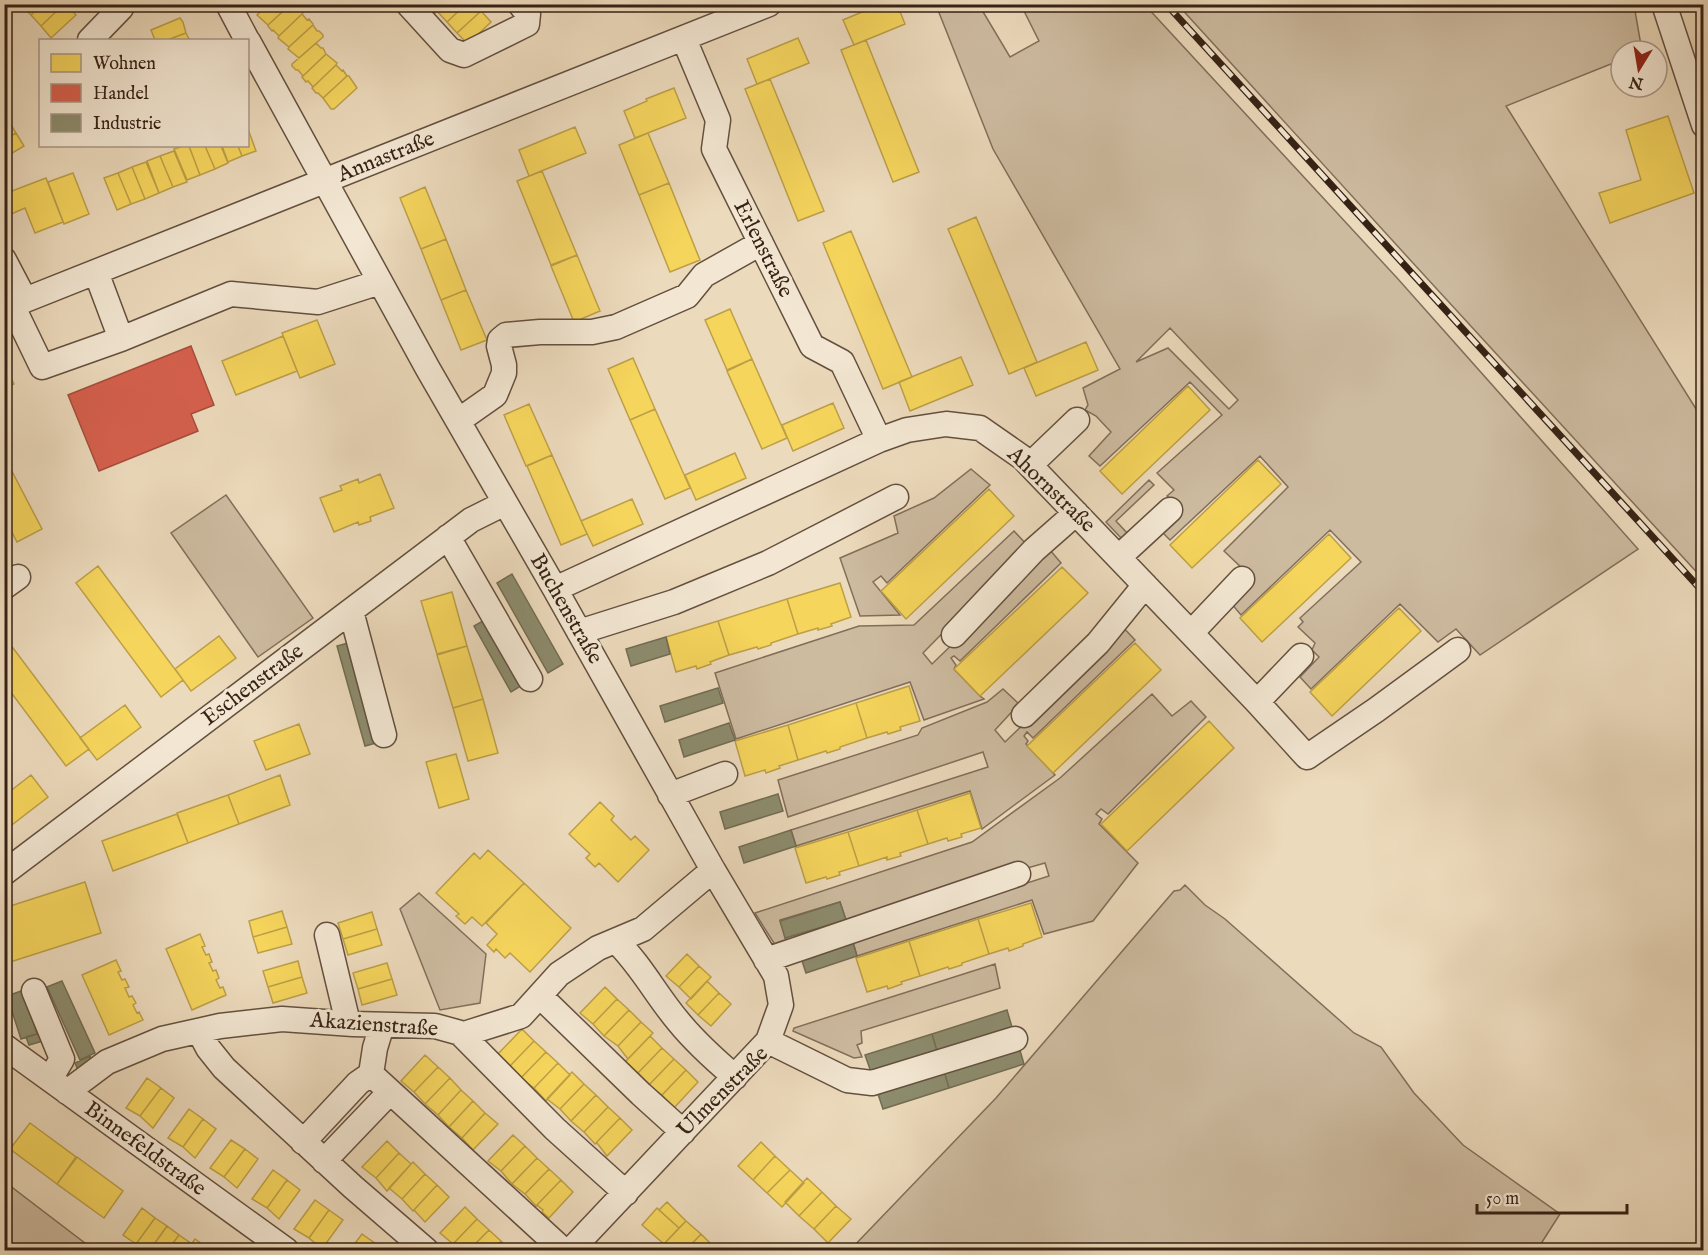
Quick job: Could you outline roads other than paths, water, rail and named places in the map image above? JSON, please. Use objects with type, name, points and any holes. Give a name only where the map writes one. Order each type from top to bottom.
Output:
[{"type":"street","name":"Buchenstraße","points":[[228,4],[246,39]]},
{"type":"street","points":[[408,4],[450,50],[464,55],[527,24],[528,14],[520,4]]},
{"type":"street","name":"Annastraße","points":[[14,306],[769,4]]},
{"type":"street","points":[[1664,4],[1704,125]]},
{"type":"street","points":[[91,39],[122,6]]},
{"type":"street","name":"Erlenstraße","points":[[684,39],[718,120],[714,149],[812,346],[842,362],[879,440]]},
{"type":"street","name":"Buchenstraße","points":[[249,45],[458,421],[670,795],[776,976],[781,1005],[768,1041]]},
{"type":"street","points":[[458,421],[495,395],[504,374],[499,345],[500,340],[506,335],[591,332],[616,327],[687,296],[704,275],[761,243]]},
{"type":"street","points":[[4,260],[14,306],[42,367],[121,339],[231,294],[318,302],[380,282]]},
{"type":"street","points":[[96,272],[121,339]]},
{"type":"street","points":[[1030,465],[1077,420]]},
{"type":"street","name":"Ahornstraße","points":[[555,589],[879,440],[907,430],[946,424],[980,428],[1023,458],[1307,757],[1458,650]]},
{"type":"street","points":[[579,632],[674,602],[768,563],[896,497]]},
{"type":"street","name":"Eschenstraße","points":[[4,873],[471,520],[505,503]]},
{"type":"street","points":[[1119,557],[1170,510]]},
{"type":"street","points":[[954,635],[1034,550],[1076,513]]},
{"type":"street","points":[[448,537],[530,679]]},
{"type":"street","points":[[1191,633],[1242,579]]},
{"type":"street","points":[[1024,715],[1098,643],[1145,585]]},
{"type":"street","points":[[351,611],[384,735]]},
{"type":"street","points":[[1257,702],[1302,656]]},
{"type":"street","points":[[670,795],[725,774]]},
{"type":"street","name":"Akazienstraße","points":[[58,1086],[107,1062],[162,1040],[220,1026],[282,1019],[435,1026],[464,1034],[521,1016],[559,975],[598,948],[643,929],[713,870]]},
{"type":"street","points":[[766,960],[1018,874]]},
{"type":"street","points":[[327,935],[348,1023]]},
{"type":"street","points":[[616,941],[630,954],[678,1021],[708,1053],[735,1077]]},
{"type":"street","points":[[34,991],[62,1059],[58,1086]]},
{"type":"street","points":[[540,996],[683,1132]]},
{"type":"street","points":[[303,1142],[358,1083],[371,1074],[382,1024]]},
{"type":"street","points":[[199,1031],[208,1048],[224,1068],[303,1142],[426,1251]]},
{"type":"street","points":[[460,1033],[555,1129],[626,1193]]},
{"type":"street","name":"Ulmenstraße","points":[[571,1251],[768,1041],[847,1080],[872,1083],[1015,1039]]},
{"type":"street","name":"Binnefeldstraße","points":[[4,1046],[286,1251]]},
{"type":"street","points":[[371,1074],[563,1251]]},
{"type":"street","points":[[324,1161],[390,1092]]},
{"type":"railway","points":[[1166,4],[1704,593]]}]
